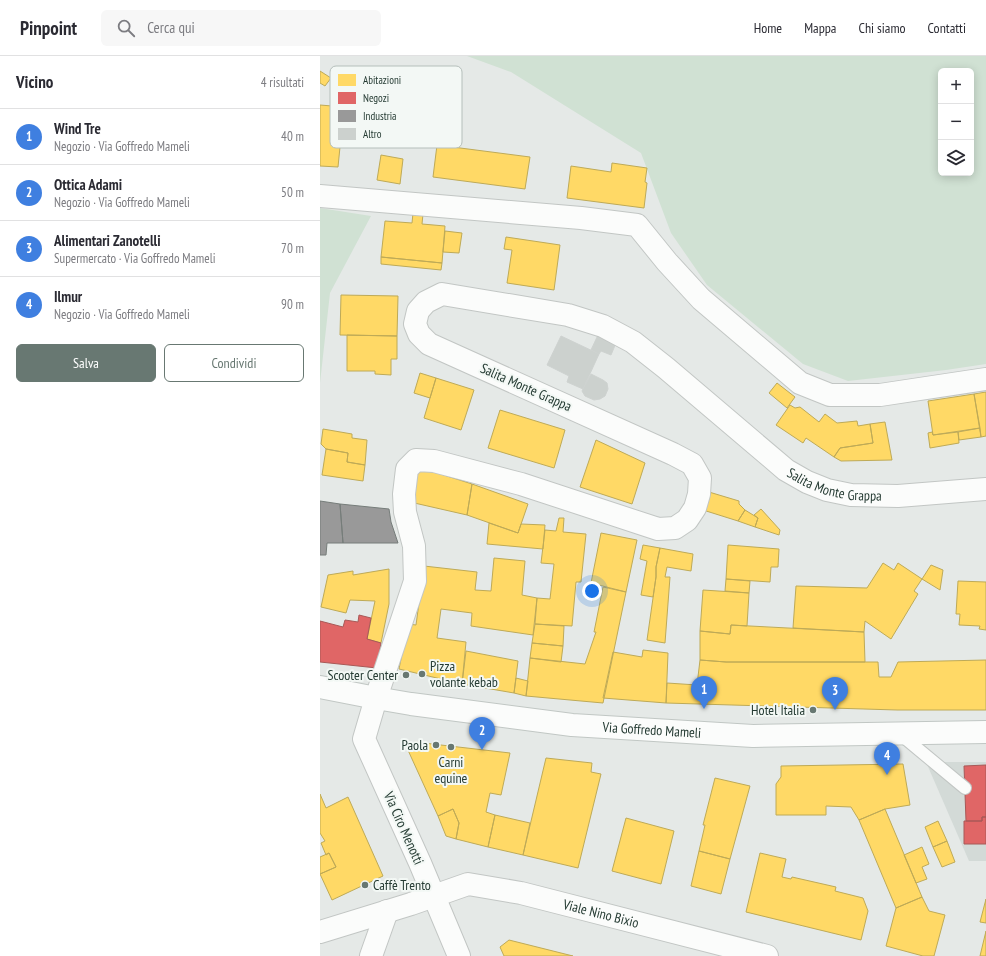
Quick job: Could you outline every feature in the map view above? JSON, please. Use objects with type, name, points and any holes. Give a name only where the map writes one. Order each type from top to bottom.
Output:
[{"type":"street","points":[[320,196],[581,218],[637,225],[666,262],[701,299],[800,383],[830,394],[880,394],[986,380]]},
{"type":"street","name":"Salita Monte Grappa","points":[[376,698],[415,581],[414,546],[404,512],[404,494],[407,469],[416,460],[434,461],[521,484],[658,529],[674,528],[687,520],[695,508],[698,494],[700,478],[692,464],[673,454],[428,344],[419,334],[415,324],[418,311],[426,302],[442,294],[568,315],[609,329],[633,342],[644,350],[786,470],[807,482],[827,490],[851,495],[898,496],[986,489]]},
{"type":"street","name":"Via Goffredo Mameli","points":[[320,687],[376,698],[572,725],[753,736],[986,732]]},
{"type":"street","name":"Via Ciro Menotti","points":[[376,698],[364,739],[420,863],[459,956]]},
{"type":"street","name":"Viale Nino Bixio","points":[[320,932],[468,884],[513,892],[767,956]]},
{"type":"street","points":[[371,956],[388,911]]},
{"type":"lane","points":[[899,734],[965,788]]},
{"type":"shaded area","points":[[926,762],[986,762],[986,861],[969,861]]},
{"type":"green space","points":[[467,56],[986,56],[986,364],[848,381],[803,364],[707,285],[671,233],[641,153],[511,72]]},
{"type":"green space","points":[[320,208],[371,216],[330,293],[320,383]]},
{"type":"building: Abitazioni","points":[[320,71],[330,77],[330,79],[325,86],[320,83]]},
{"type":"building: Abitazioni","points":[[320,105],[330,106],[330,148],[340,148],[338,167],[320,166]]},
{"type":"building: Abitazioni","points":[[437,148],[460,148],[530,157],[525,189],[433,177]]},
{"type":"building: Abitazioni","points":[[381,155],[403,159],[400,184],[377,180]]},
{"type":"building: Abitazioni","points":[[612,163],[647,168],[644,208],[567,198],[571,166],[611,172]]},
{"type":"building: Abitazioni","points":[[413,213],[423,214],[422,224],[445,226],[442,263],[381,257],[385,221],[412,223]]},
{"type":"building: Abitazioni","points":[[445,231],[462,233],[459,253],[443,252]]},
{"type":"building: Abitazioni","points":[[506,237],[560,245],[554,290],[507,283],[512,250],[504,249]]},
{"type":"building: Abitazioni","points":[[381,257],[442,263],[441,270],[381,264]]},
{"type":"building: Abitazioni","points":[[341,295],[398,296],[397,336],[340,335]]},
{"type":"building: Abitazioni","points":[[347,335],[397,336],[397,359],[391,359],[391,375],[375,374],[375,371],[347,371]]},
{"type":"building: Abitazioni","points":[[420,373],[436,378],[430,398],[414,393]]},
{"type":"building: Abitazioni","points":[[436,378],[474,390],[461,430],[424,418]]},
{"type":"building: Abitazioni","points":[[777,383],[795,397],[787,408],[769,393]]},
{"type":"building: Abitazioni","points":[[986,392],[986,436],[981,437],[974,394]]},
{"type":"building: Abitazioni","points":[[974,394],[980,428],[933,435],[928,401]]},
{"type":"building: Abitazioni","points":[[790,405],[795,408],[800,407],[819,422],[825,414],[837,423],[857,421],[858,426],[870,424],[873,443],[840,448],[834,457],[806,438],[803,443],[776,425]]},
{"type":"building: Abitazioni","points":[[500,410],[565,430],[554,468],[488,448]]},
{"type":"building: Abitazioni","points":[[885,422],[892,460],[841,461],[834,457],[840,448],[873,443],[870,424]]},
{"type":"building: Abitazioni","points":[[980,428],[981,437],[959,440],[958,432]]},
{"type":"building: Abitazioni","points":[[323,429],[352,434],[352,438],[367,440],[365,465],[347,462],[348,453],[326,449],[321,444]]},
{"type":"building: Abitazioni","points":[[932,432],[933,435],[958,432],[959,443],[930,448],[928,433]]},
{"type":"building: Abitazioni","points":[[596,440],[645,463],[632,504],[580,487]]},
{"type":"building: Abitazioni","points":[[326,449],[348,453],[347,462],[365,465],[363,481],[322,475]]},
{"type":"building: Abitazioni","points":[[419,467],[472,484],[467,515],[410,502]]},
{"type":"building: Abitazioni","points":[[472,484],[528,504],[518,533],[467,515]]},
{"type":"building: Abitazioni","points":[[709,492],[739,501],[739,504],[745,510],[738,521],[703,510]]},
{"type":"building: Abitazioni","points":[[761,509],[780,530],[779,535],[755,527],[758,518],[754,515]]},
{"type":"building: Abitazioni","points":[[745,510],[758,518],[755,527],[738,521]]},
{"type":"building: Abitazioni","points":[[559,518],[564,518],[563,532],[586,534],[581,582],[576,582],[572,626],[535,624],[537,598],[550,599],[554,564],[541,563],[545,530],[556,531]]},
{"type":"building: Abitazioni","points":[[489,523],[518,533],[521,524],[545,525],[543,549],[487,544]]},
{"type":"building: Abitazioni","points":[[601,533],[637,540],[626,592],[591,583]]},
{"type":"building: Abitazioni","points":[[643,545],[660,548],[656,567],[653,597],[641,595],[647,561],[640,559]]},
{"type":"building: Abitazioni","points":[[728,545],[779,549],[778,567],[771,567],[770,582],[726,579]]},
{"type":"building: Abitazioni","points":[[660,548],[693,554],[691,571],[667,567],[665,577],[670,577],[665,643],[647,640],[656,577],[656,567]]},
{"type":"building: Abitazioni","points":[[494,558],[525,561],[522,595],[537,598],[533,635],[471,626],[472,613],[441,609],[437,638],[466,642],[462,684],[399,669],[408,624],[416,625],[424,566],[477,572],[475,590],[491,591]]},
{"type":"building: Abitazioni","points":[[883,563],[894,570],[898,563],[922,579],[914,591],[918,594],[891,639],[865,621],[864,632],[793,628],[796,586],[867,588]]},
{"type":"building: Abitazioni","points":[[931,565],[943,570],[940,590],[922,579]]},
{"type":"building: Abitazioni","points":[[389,569],[389,604],[381,643],[367,639],[375,601],[350,600],[346,613],[321,607],[328,575],[353,571],[353,575]]},
{"type":"building: Abitazioni","points":[[726,579],[750,581],[749,593],[725,591]]},
{"type":"building: Abitazioni","points":[[958,581],[986,582],[986,630],[979,629],[980,626],[959,625],[960,614],[956,614]]},
{"type":"building: Abitazioni","points":[[603,587],[626,592],[603,703],[526,696],[530,658],[585,664],[596,632],[594,632]]},
{"type":"building: Abitazioni","points":[[703,590],[749,593],[747,626],[731,625],[730,634],[700,631]]},
{"type":"building: Abitazioni","points":[[535,624],[564,626],[563,646],[532,643]]},
{"type":"building: Abitazioni","points":[[731,625],[864,632],[865,662],[726,662],[700,660],[700,631],[730,634]]},
{"type":"building: Abitazioni","points":[[532,643],[563,646],[561,662],[530,658]]},
{"type":"building: Abitazioni","points":[[643,650],[668,653],[666,703],[603,698],[613,652],[642,657]]},
{"type":"building: Abitazioni","points":[[466,651],[518,661],[514,693],[462,684]]},
{"type":"building: Abitazioni","points":[[700,660],[726,662],[878,662],[879,677],[891,677],[898,662],[986,660],[986,710],[897,710],[666,703],[667,683],[697,685]]},
{"type":"building: Abitazioni","points":[[516,678],[528,681],[526,696],[514,693]]},
{"type":"building: Abitazioni","points":[[415,742],[510,753],[501,795],[490,793],[486,812],[495,815],[488,847],[456,839],[459,823],[453,809],[438,816],[407,748]]},
{"type":"building: Abitazioni","points":[[546,758],[592,763],[591,772],[601,774],[578,868],[523,855]]},
{"type":"building: Abitazioni","points":[[903,764],[910,805],[885,809],[859,820],[851,807],[826,806],[826,815],[776,815],[776,784],[781,777],[781,766]]},
{"type":"building: Abitazioni","points":[[715,778],[750,786],[730,859],[699,851],[705,825],[703,825]]},
{"type":"building: Abitazioni","points":[[320,794],[326,808],[348,797],[383,876],[332,900],[320,874],[336,867],[329,853],[326,855],[321,843],[325,841],[320,833]]},
{"type":"building: Abitazioni","points":[[453,809],[459,823],[456,839],[446,836],[438,816]]},
{"type":"building: Abitazioni","points":[[885,809],[922,897],[896,908],[859,820]]},
{"type":"building: Abitazioni","points":[[495,815],[530,823],[523,855],[488,847]]},
{"type":"building: Abitazioni","points":[[626,818],[674,831],[661,884],[612,871]]},
{"type":"building: Abitazioni","points":[[938,821],[947,841],[933,847],[925,827]]},
{"type":"building: Abitazioni","points":[[947,841],[955,862],[942,867],[933,847]]},
{"type":"building: Abitazioni","points":[[922,847],[929,864],[922,867],[927,879],[916,883],[904,855]]},
{"type":"building: Abitazioni","points":[[699,851],[730,859],[721,894],[691,886]]},
{"type":"building: Abitazioni","points":[[329,853],[336,867],[320,874],[320,857]]},
{"type":"building: Abitazioni","points":[[760,853],[786,859],[782,877],[791,879],[792,877],[836,887],[835,891],[863,898],[868,911],[861,940],[746,912]]},
{"type":"building: Abitazioni","points":[[922,897],[929,911],[945,915],[934,956],[923,956],[886,946],[896,908]]},
{"type":"building: Abitazioni","points":[[986,899],[986,923],[980,922]]},
{"type":"building: Abitazioni","points":[[986,931],[986,956],[980,956]]},
{"type":"building: Abitazioni","points":[[509,940],[573,956],[504,956],[500,947]]},
{"type":"building: Negozi","points":[[359,615],[371,618],[367,639],[381,643],[377,668],[320,662],[320,621],[343,627],[345,620],[358,622]]},
{"type":"building: Negozi","points":[[986,765],[986,817],[982,817],[982,821],[966,821],[964,766]]},
{"type":"building: Negozi","points":[[982,817],[986,817],[986,844],[964,844],[964,821],[982,821]]},
{"type":"building: Industria","points":[[320,501],[340,504],[343,543],[327,543],[326,555],[320,555]]},
{"type":"building: Industria","points":[[340,504],[389,509],[391,522],[398,543],[343,543]]},
{"type":"building: Altro","points":[[598,335],[616,343],[611,355],[601,351],[599,354],[591,350]]},
{"type":"building: Altro","points":[[561,336],[599,354],[583,389],[567,382],[569,376],[547,365]]},
{"type":"building: Altro","points":[[591,374],[607,383],[608,389],[605,396],[600,399],[594,400],[585,396],[582,391]]},
{"type":"place","name":"Pizza volante kebab","points":[[422,674]]},
{"type":"place","name":"Scooter Center","points":[[406,675]]},
{"type":"place","name":"Wind Tre","points":[[704,709]]},
{"type":"place","name":"Hotel Italia","points":[[813,710]]},
{"type":"place","name":"Alimentari Zanotelli","points":[[835,710]]},
{"type":"place","name":"Paola","points":[[436,745]]},
{"type":"place","name":"Carni equine","points":[[451,747]]},
{"type":"place","name":"Ottica Adami","points":[[482,750]]},
{"type":"place","name":"Ilmur","points":[[887,775]]},
{"type":"place","name":"Caffè Trento","points":[[365,885]]}]
